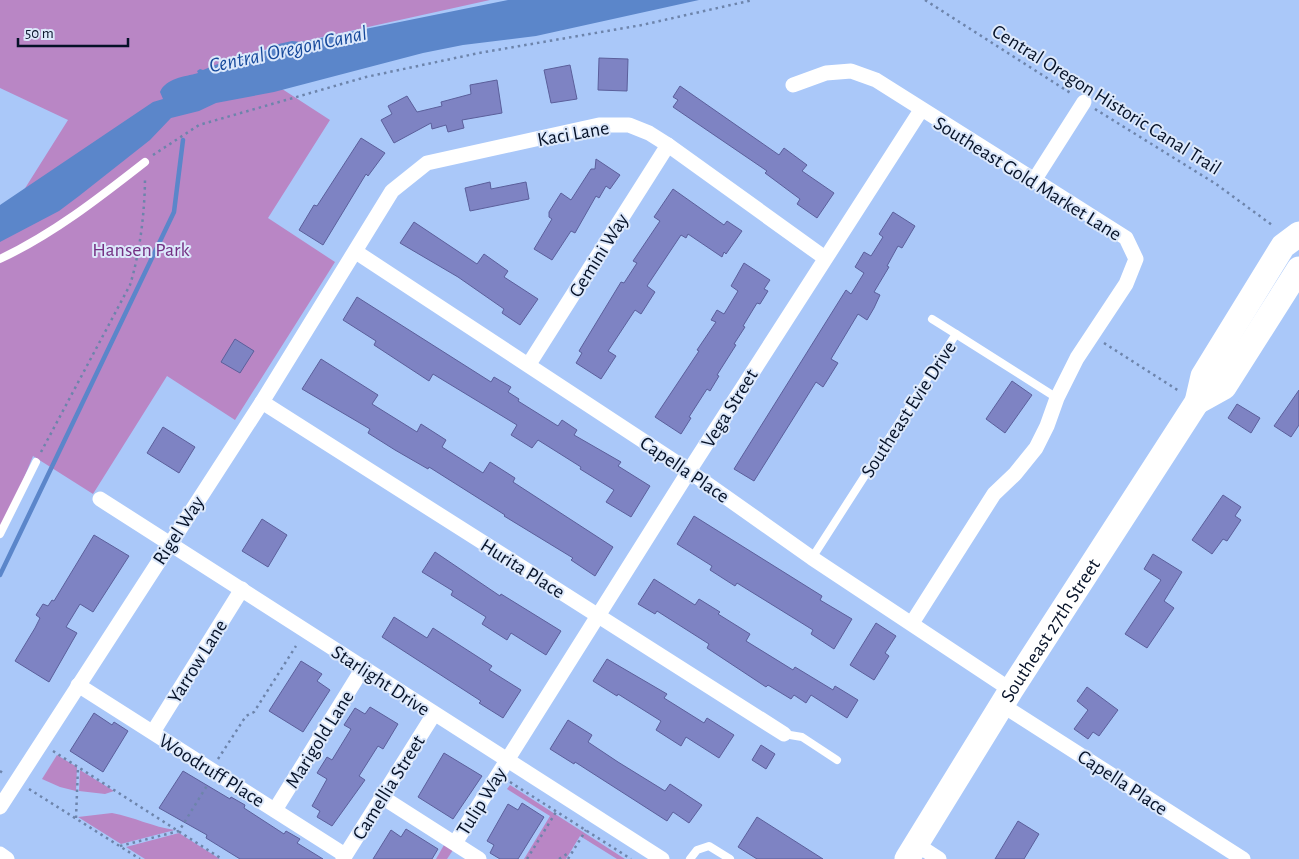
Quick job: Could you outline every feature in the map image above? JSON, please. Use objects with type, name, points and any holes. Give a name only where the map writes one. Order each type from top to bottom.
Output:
[{"type":"main road","name":"Southeast 27th Street","points":[[911,852],[1007,698],[1197,402],[1203,376],[1284,246],[1299,234]]},
{"type":"main road","name":"Southeast 27th Street","points":[[1197,402],[1224,387],[1299,269]]},
{"type":"street","name":"Southeast Gold Market Lane","points":[[793,85],[826,73],[851,71],[876,80],[1126,238],[1136,259],[1126,284],[1077,358],[1057,398],[1047,426],[1036,448],[1015,474],[994,494],[912,623]]},
{"type":"street","points":[[1035,179],[1084,102]]},
{"type":"street","name":"Vega Street","points":[[507,758],[600,616],[689,471],[921,110]]},
{"type":"street","name":"Kaci Lane","points":[[356,252],[392,191],[427,163],[599,126],[629,125],[649,133],[668,145],[825,258]]},
{"type":"street","name":"Gemini Way","points":[[529,364],[668,145]]},
{"type":"street","name":"Capella Place","points":[[356,252],[529,364],[689,471],[812,558],[912,623],[1007,698],[1243,859]]},
{"type":"street","name":"Rigel Way","points":[[0,807],[262,402],[356,252]]},
{"type":"street","name":"Hurita Place","points":[[262,402],[784,734]]},
{"type":"street","name":"Starlight Drive","points":[[100,499],[170,542],[434,714],[507,758],[656,857]]},
{"type":"street","name":"Yarrow Lane","points":[[153,732],[242,589]]},
{"type":"street","name":"Marigold Lane","points":[[275,810],[363,668]]},
{"type":"street","name":"Woodruff Place","points":[[78,685],[275,810],[344,857]]},
{"type":"street","name":"Camellia Street","points":[[344,857],[434,714]]},
{"type":"street","name":"Tulip Way","points":[[455,844],[507,758]]},
{"type":"street","points":[[382,797],[479,859]]},
{"type":"street","points":[[911,852],[939,859]]},
{"type":"street","points":[[0,854],[7,859]]},
{"type":"lane","points":[[0,258],[20,249],[94,202],[145,162]]},
{"type":"lane","points":[[932,319],[956,334]]},
{"type":"lane","name":"Southeast Evie Drive","points":[[812,558],[956,334],[1057,398]]},
{"type":"lane","points":[[0,534],[36,462]]},
{"type":"lane","points":[[784,734],[802,738],[837,760]]},
{"type":"lane","points":[[690,859],[697,850],[708,846],[730,859]]},
{"type":"path","points":[[36,462],[130,284],[135,270],[145,204],[145,162],[176,139],[200,125],[366,77],[480,53],[642,25],[753,0]]},
{"type":"path","name":"Central Oregon Historic Canal Trail","points":[[925,0],[1216,184],[1272,225]]},
{"type":"path","points":[[1092,335],[1197,402]]},
{"type":"path","points":[[40,743],[222,859]]},
{"type":"path","points":[[76,818],[78,766]]},
{"type":"path","points":[[0,772],[140,859]]},
{"type":"path","points":[[498,775],[631,859]]},
{"type":"path","points":[[526,859],[567,797]]},
{"type":"path","points":[[568,859],[586,830]]},
{"type":"path","points":[[559,859],[572,852]]},
{"type":"green space","name":"Hansen Park","points":[[0,0],[490,0],[233,57],[330,120],[268,218],[335,262],[235,420],[167,376],[93,494],[33,456],[0,537],[0,228],[68,120],[0,88]]},
{"type":"green space","points":[[57,755],[77,767],[76,791],[60,787],[42,779]]},
{"type":"green space","points":[[80,770],[114,791],[105,794],[79,791]]},
{"type":"green space","points":[[510,785],[625,859],[617,859],[580,836],[566,859],[524,859],[550,816],[507,789]]},
{"type":"green space","points":[[112,813],[175,830],[121,844],[78,817]]},
{"type":"green space","points":[[179,833],[220,859],[145,859],[126,847]]},
{"type":"green space","points":[[444,845],[453,850],[447,859],[436,859]]},
{"type":"water","name":"Central Oregon Canal","points":[[508,0],[699,0],[536,36],[463,45],[423,53],[274,92],[216,103],[199,111],[171,118],[150,140],[59,211],[0,242],[0,205],[153,102],[163,99],[160,92],[171,81],[198,73],[197,71],[200,69],[203,70],[230,59],[266,51],[274,45],[292,41],[301,42]]},
{"type":"building","points":[[599,58],[628,59],[627,91],[598,90]]},
{"type":"building","points":[[570,65],[577,99],[551,103],[544,70]]},
{"type":"building","points":[[497,80],[502,113],[462,120],[464,128],[448,132],[446,125],[432,129],[431,123],[394,143],[381,120],[392,114],[388,106],[407,96],[417,112],[442,106],[441,102],[471,94],[470,85]]},
{"type":"building","points":[[680,86],[779,155],[784,148],[807,165],[802,171],[834,193],[817,218],[797,204],[800,199],[765,173],[767,171],[673,107],[678,100],[673,97]]},
{"type":"building","points":[[361,138],[385,153],[368,176],[366,174],[323,245],[299,230],[314,205],[317,206]]},
{"type":"building","points":[[596,159],[620,175],[610,189],[606,186],[599,198],[596,196],[575,233],[571,231],[552,260],[534,249],[552,219],[549,217],[549,212],[561,193],[571,200],[591,169],[595,169]]},
{"type":"building","points":[[490,182],[491,189],[526,182],[529,199],[470,211],[465,188]]},
{"type":"building","points":[[673,189],[724,225],[727,221],[742,231],[722,257],[688,234],[686,238],[681,235],[647,286],[655,292],[641,314],[635,310],[608,351],[616,356],[601,379],[576,363],[582,353],[579,351],[621,282],[624,283],[637,263],[633,261],[660,221],[654,217]]},
{"type":"building","points":[[893,212],[915,226],[902,248],[898,246],[887,266],[889,267],[874,292],[880,295],[874,308],[867,320],[858,314],[831,359],[838,363],[823,387],[816,382],[754,481],[734,469],[846,290],[851,294],[864,273],[855,267],[864,252],[871,256],[883,237],[879,234]]},
{"type":"building","points":[[414,222],[477,264],[484,254],[508,271],[504,277],[538,299],[520,325],[502,313],[504,309],[458,277],[400,243]]},
{"type":"building","points":[[744,263],[770,280],[764,289],[768,291],[760,304],[757,303],[743,326],[745,327],[734,344],[736,345],[717,375],[719,376],[710,391],[707,389],[689,417],[691,418],[681,434],[655,417],[716,322],[711,320],[717,310],[724,314],[738,291],[731,286]]},
{"type":"building","points":[[357,297],[491,382],[494,377],[511,387],[508,392],[519,399],[518,401],[558,426],[562,420],[577,430],[574,435],[621,462],[618,466],[650,486],[631,517],[606,502],[614,490],[580,469],[581,467],[538,440],[532,448],[511,435],[517,425],[433,374],[429,381],[374,345],[376,341],[343,320]]},
{"type":"building","points":[[235,339],[254,351],[240,373],[221,362]]},
{"type":"building","points":[[321,359],[378,395],[372,404],[417,432],[421,424],[446,440],[442,447],[483,473],[490,462],[515,478],[513,482],[613,547],[595,576],[571,560],[573,558],[429,467],[428,469],[395,450],[368,433],[370,429],[302,389]]},
{"type":"building","points":[[1012,381],[1032,395],[1005,433],[986,419]]},
{"type":"building","points":[[1299,390],[1299,425],[1291,437],[1274,426]]},
{"type":"building","points":[[1237,404],[1260,418],[1251,433],[1228,418]]},
{"type":"building","points":[[163,427],[195,447],[179,473],[147,453]]},
{"type":"building","points":[[1223,495],[1241,507],[1235,516],[1241,520],[1227,541],[1223,539],[1212,554],[1192,540]]},
{"type":"building","points":[[694,516],[822,596],[820,600],[852,619],[834,649],[811,634],[813,630],[737,583],[735,586],[710,570],[712,566],[677,544]]},
{"type":"building","points":[[262,519],[287,535],[268,567],[242,551]]},
{"type":"building","points":[[94,535],[129,556],[93,612],[80,604],[66,627],[77,633],[49,682],[15,661],[40,618],[36,615],[43,604],[48,606],[52,600],[54,601]]},
{"type":"building","points":[[435,552],[500,596],[501,594],[561,631],[546,655],[511,633],[507,640],[482,624],[486,617],[451,595],[453,591],[422,572]]},
{"type":"building","points":[[1153,554],[1182,572],[1164,601],[1174,608],[1147,648],[1125,634],[1161,580],[1144,569]]},
{"type":"building","points":[[654,579],[695,605],[699,599],[720,612],[718,614],[750,634],[746,641],[793,670],[795,667],[833,690],[835,686],[858,700],[847,718],[811,695],[806,703],[794,695],[791,699],[768,685],[766,687],[707,648],[709,644],[657,611],[655,614],[638,604]]},
{"type":"building","points":[[394,617],[427,638],[433,628],[492,666],[489,670],[521,690],[503,718],[479,703],[481,701],[382,637]]},
{"type":"building","points":[[876,623],[896,636],[885,653],[889,656],[874,680],[850,665]]},
{"type":"building","points":[[607,659],[667,694],[664,698],[704,723],[707,718],[734,735],[719,758],[686,737],[681,746],[656,730],[661,721],[593,681]]},
{"type":"building","points":[[301,661],[322,674],[317,681],[330,690],[303,732],[269,711]]},
{"type":"building","points":[[1087,687],[1118,710],[1099,736],[1093,732],[1088,739],[1074,729],[1088,710],[1077,701]]},
{"type":"building","points":[[370,707],[398,724],[383,749],[378,746],[359,776],[365,780],[332,826],[317,817],[320,811],[312,806],[327,779],[317,773],[327,757],[332,760],[351,729],[344,725],[355,708],[365,714]]},
{"type":"building","points":[[94,713],[112,725],[114,722],[128,731],[103,772],[70,751]]},
{"type":"building","points":[[568,720],[592,735],[588,742],[618,762],[665,791],[670,784],[702,805],[689,823],[673,812],[667,821],[575,762],[574,764],[550,749]]},
{"type":"building","points":[[761,745],[775,754],[766,769],[752,760]]},
{"type":"building","points":[[444,753],[482,776],[453,819],[418,797]]},
{"type":"building","points":[[183,771],[230,799],[231,797],[245,805],[244,808],[284,834],[286,831],[300,839],[297,843],[323,859],[240,859],[206,838],[207,835],[159,808]]},
{"type":"building","points":[[522,803],[544,817],[518,859],[500,859],[490,853],[494,845],[487,841],[508,804],[518,810]]},
{"type":"building","points":[[757,817],[823,859],[757,859],[738,847]]},
{"type":"building","points":[[1018,821],[1039,834],[1024,859],[995,859]]},
{"type":"building","points":[[406,829],[438,849],[432,859],[373,859],[391,830],[401,837]]},
{"type":"waterway","points":[[0,575],[174,212],[183,140]]}]
